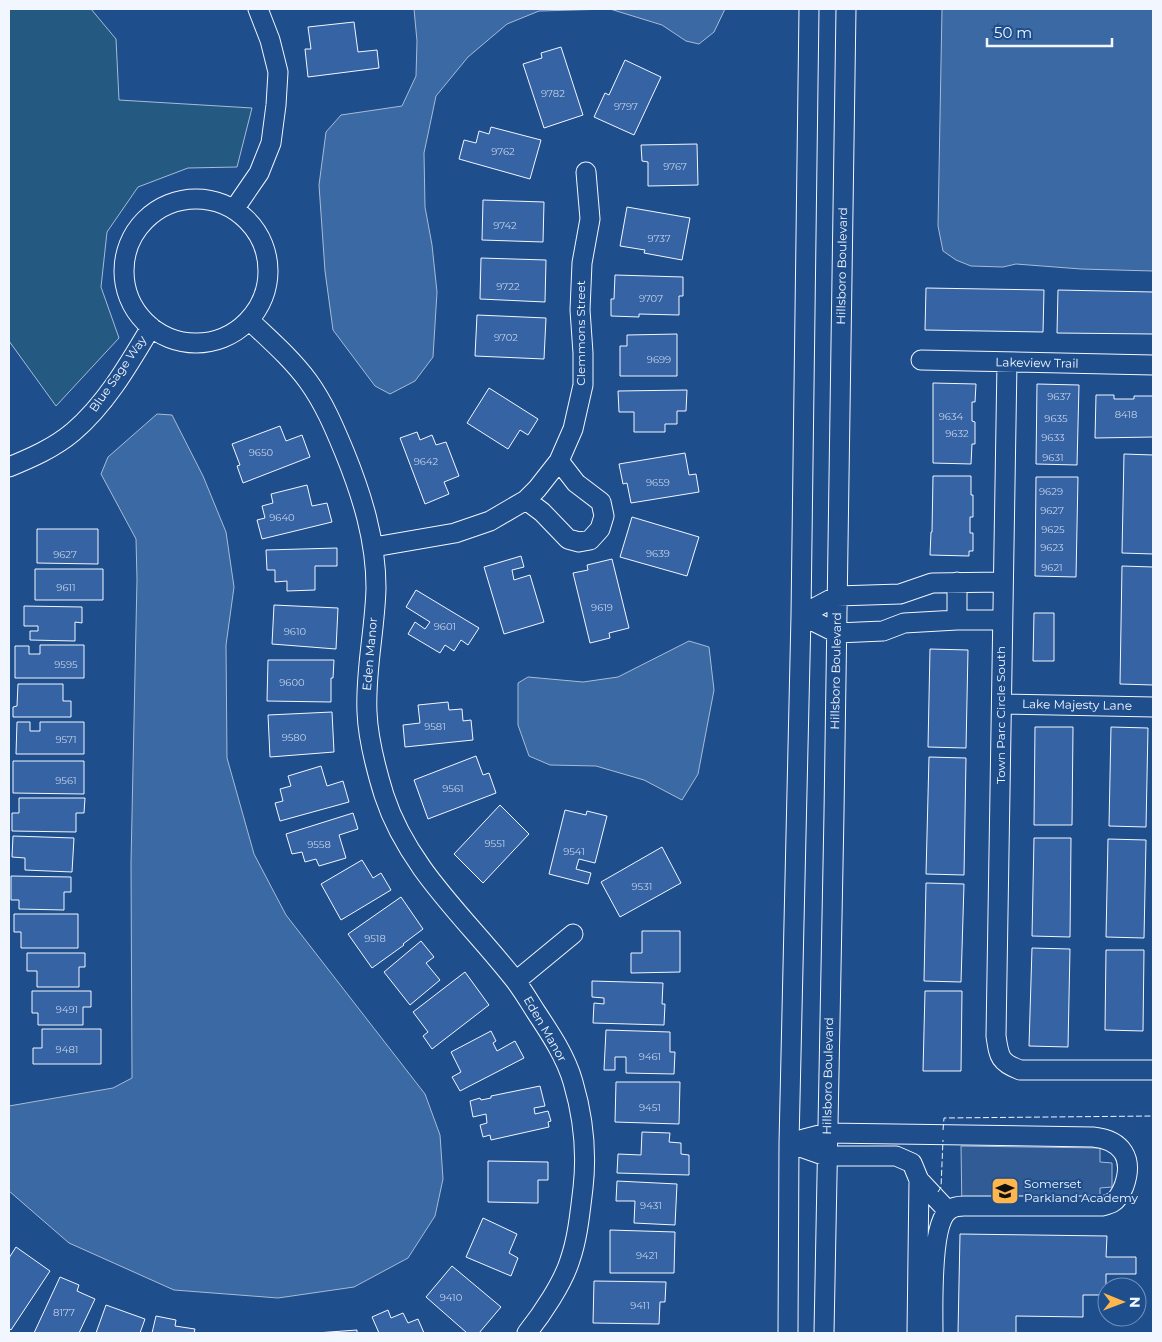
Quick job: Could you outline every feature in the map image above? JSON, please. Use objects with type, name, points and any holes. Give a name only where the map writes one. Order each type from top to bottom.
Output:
[{"type":"street","points":[[235,208],[259,173],[271,143],[276,106],[278,72],[270,40],[258,9]]},
{"type":"street","points":[[788,1333],[789,1143],[801,615],[809,9]]},
{"type":"street","name":"Hillsboro Boulevard","points":[[824,1333],[846,9]]},
{"type":"street","name":"Clemmons Street","points":[[374,547],[455,533],[490,521],[526,500],[558,461],[573,429],[583,385],[580,310],[581,282],[582,263],[590,219],[586,172]]},
{"type":"street","points":[[201,198],[235,208],[252,226],[266,254],[268,271],[266,289],[260,304],[249,320],[232,333],[216,340],[198,343],[177,341],[150,328],[138,316],[129,299],[124,280],[124,260],[128,244],[137,227],[151,214],[164,206],[183,199],[201,198]]},
{"type":"street","name":"Eden Manor","points":[[249,320],[289,357],[310,383],[330,417],[364,505],[374,547],[376,588],[367,680],[367,714],[373,755],[385,798],[402,836],[424,871],[446,900],[516,981],[553,1039],[573,1080],[583,1126],[584,1165],[580,1219],[570,1262],[550,1300],[527,1333]]},
{"type":"street","name":"Blue Sage Way","points":[[9,467],[41,454],[72,433],[98,406],[130,362],[150,328]]},
{"type":"street","name":"Lakeview Trail","points":[[921,360],[1153,365]]},
{"type":"street","name":"Town Parc Circle South","points":[[1008,362],[1001,620],[1002,704],[996,1036],[999,1055],[1006,1065],[1020,1070],[1153,1070]]},
{"type":"street","points":[[526,500],[542,512],[568,539],[579,542],[590,540],[600,529],[604,516],[601,502],[576,483],[558,461]]},
{"type":"street","points":[[957,582],[957,620]]},
{"type":"street","points":[[801,615],[837,596],[900,594],[932,583],[1002,582]]},
{"type":"street","points":[[801,615],[836,632],[883,631],[904,623],[1001,620]]},
{"type":"street","name":"Lake Majesty Lane","points":[[1002,704],[1153,707]]},
{"type":"street","points":[[516,981],[573,934]]},
{"type":"street","points":[[789,1143],[827,1133],[1093,1137],[1105,1139],[1115,1144],[1125,1153],[1128,1164],[1127,1177],[1123,1189],[1115,1201],[1102,1206],[958,1206],[948,1211],[940,1223],[934,1262],[933,1333]]},
{"type":"street","points":[[789,1143],[826,1156],[896,1156],[912,1163],[919,1180],[948,1211]]},
{"type":"street","points":[[917,1333],[919,1180]]},
{"type":"shaded area","points":[[9,9],[91,9],[116,39],[119,100],[252,108],[237,167],[188,168],[138,187],[107,232],[101,287],[119,338],[56,406],[9,341]]},
{"type":"shaded area","points":[[414,9],[610,9],[539,11],[507,24],[468,57],[436,96],[424,153],[425,207],[432,245],[437,292],[433,357],[415,381],[390,394],[375,386],[333,330],[325,271],[319,185],[326,132],[341,115],[402,106],[416,76],[417,41]]},
{"type":"shaded area","points":[[610,9],[725,9],[714,32],[699,44],[686,41],[662,25]]},
{"type":"shaded area","points":[[942,9],[1153,9],[1153,271],[1081,269],[1016,264],[1003,267],[971,266],[956,260],[943,251],[938,226]]},
{"type":"shaded area","points":[[157,414],[172,415],[203,476],[226,532],[234,587],[226,645],[227,758],[254,854],[286,915],[425,1094],[440,1135],[443,1179],[435,1216],[408,1258],[354,1287],[278,1298],[174,1290],[69,1243],[9,1191],[9,1106],[113,1088],[132,1078],[131,863],[137,579],[136,539],[101,474],[108,457]]},
{"type":"shaded area","points":[[689,641],[709,647],[714,690],[698,774],[682,800],[644,780],[596,766],[550,765],[529,756],[518,725],[518,683],[528,677],[583,682],[618,677]]},
{"type":"shaded area","points":[[961,1146],[1100,1148],[1100,1162],[1112,1163],[1112,1187],[1100,1188],[1100,1214],[962,1212]]},
{"type":"building","points":[[354,22],[358,52],[377,50],[379,68],[308,77],[305,49],[311,49],[308,27]]},
{"type":"building","points":[[561,47],[583,115],[544,128],[523,64],[542,58],[541,53]]},
{"type":"building","points":[[625,60],[661,77],[634,135],[594,117],[605,93],[609,95]]},
{"type":"building","points":[[491,127],[541,140],[530,179],[459,159],[464,140],[476,143],[479,131],[489,134]]},
{"type":"building","points":[[697,144],[698,185],[648,186],[648,162],[642,161],[641,145]]},
{"type":"building","points":[[483,200],[544,202],[543,242],[482,240]]},
{"type":"building","points":[[627,207],[690,218],[682,260],[644,253],[645,250],[620,246]]},
{"type":"building","points":[[481,258],[546,260],[545,302],[480,299]]},
{"type":"building","points":[[615,275],[683,277],[683,296],[679,296],[679,315],[639,314],[639,317],[611,316],[611,299],[614,299]]},
{"type":"building","points":[[926,288],[1044,290],[1043,332],[925,330]]},
{"type":"building","points":[[1058,290],[1153,292],[1153,334],[1057,333]]},
{"type":"building","points":[[477,315],[546,318],[544,359],[475,356]]},
{"type":"building","points":[[677,334],[677,376],[620,376],[620,346],[627,346],[627,335]]},
{"type":"building","points":[[933,383],[976,384],[975,402],[972,402],[972,421],[975,422],[975,444],[972,444],[971,464],[933,463]]},
{"type":"building","points":[[1037,384],[1079,385],[1077,465],[1036,464]]},
{"type":"building","points":[[489,388],[538,419],[528,435],[520,430],[508,449],[467,423]]},
{"type":"building","points":[[687,390],[686,411],[677,411],[677,424],[665,424],[665,432],[634,432],[634,412],[619,412],[618,391]]},
{"type":"building","points":[[1096,395],[1114,395],[1114,399],[1134,399],[1134,396],[1153,396],[1153,437],[1095,438]]},
{"type":"building","points":[[280,426],[286,441],[302,435],[310,457],[243,483],[237,466],[240,465],[232,444]]},
{"type":"building","points":[[417,432],[420,440],[432,435],[436,445],[446,442],[459,476],[444,482],[449,494],[425,504],[400,438]]},
{"type":"building","points":[[685,453],[689,475],[696,474],[699,492],[631,503],[627,483],[623,484],[619,464]]},
{"type":"building","points":[[1124,454],[1153,455],[1153,554],[1122,553]]},
{"type":"building","points":[[933,476],[971,476],[973,517],[970,517],[970,533],[973,533],[973,551],[969,551],[969,556],[930,555]]},
{"type":"building","points":[[1036,477],[1078,477],[1076,577],[1035,576]]},
{"type":"building","points":[[307,485],[312,506],[327,503],[332,522],[262,539],[257,520],[265,518],[262,506],[273,503],[271,494]]},
{"type":"building","points":[[632,517],[699,537],[687,576],[620,557]]},
{"type":"building","points":[[37,529],[98,529],[98,564],[37,563]]},
{"type":"building","points":[[337,548],[337,566],[315,566],[315,590],[287,591],[287,581],[275,582],[275,570],[267,570],[266,550]]},
{"type":"building","points":[[521,556],[524,567],[512,570],[514,580],[530,575],[544,622],[504,634],[484,567]]},
{"type":"building","points":[[612,559],[629,628],[609,633],[610,638],[590,643],[573,573],[588,570],[587,565]]},
{"type":"building","points":[[1122,566],[1153,567],[1153,685],[1120,684]]},
{"type":"building","points":[[35,569],[103,569],[103,600],[35,600]]},
{"type":"building","points":[[416,590],[479,628],[468,645],[461,640],[454,651],[445,645],[440,653],[408,634],[415,622],[425,629],[430,622],[406,607]]},
{"type":"building","points":[[274,605],[338,608],[336,649],[272,644]]},
{"type":"building","points":[[24,606],[82,607],[82,623],[75,622],[75,641],[30,640],[30,631],[38,631],[38,626],[24,626]]},
{"type":"building","points":[[1034,613],[1054,613],[1054,661],[1033,661]]},
{"type":"building","points":[[40,645],[84,645],[84,678],[15,678],[15,646],[29,646],[29,654],[40,654]]},
{"type":"building","points":[[930,649],[968,650],[966,748],[928,747]]},
{"type":"building","points":[[268,660],[334,660],[333,678],[331,678],[331,702],[267,701]]},
{"type":"building","points":[[18,684],[63,684],[63,701],[71,701],[71,717],[13,717],[13,707],[17,706]]},
{"type":"building","points":[[448,702],[449,710],[462,709],[463,721],[471,720],[473,740],[405,747],[403,725],[420,723],[418,705]]},
{"type":"building","points":[[332,712],[334,752],[270,757],[268,715]]},
{"type":"building","points":[[17,722],[30,722],[30,731],[40,731],[40,722],[84,722],[84,754],[16,754]]},
{"type":"building","points":[[1035,727],[1073,727],[1072,825],[1034,825]]},
{"type":"building","points":[[1111,727],[1148,728],[1146,827],[1109,826]]},
{"type":"building","points":[[476,756],[483,775],[489,773],[496,793],[428,819],[414,780]]},
{"type":"building","points":[[929,757],[966,758],[964,875],[926,874]]},
{"type":"building","points":[[13,761],[84,761],[84,794],[13,793]]},
{"type":"building","points":[[321,766],[327,786],[343,781],[349,802],[280,821],[275,803],[283,801],[280,789],[291,786],[288,776]]},
{"type":"building","points":[[19,798],[85,798],[84,813],[76,813],[76,832],[12,831],[12,813],[19,813]]},
{"type":"building","points":[[500,805],[529,834],[483,883],[454,854]]},
{"type":"building","points":[[565,810],[586,815],[587,811],[607,816],[595,863],[579,859],[576,869],[591,873],[588,884],[549,874]]},
{"type":"building","points":[[353,813],[358,829],[339,835],[346,858],[319,866],[316,859],[305,862],[302,852],[292,854],[286,834]]},
{"type":"building","points":[[13,836],[74,838],[72,872],[25,870],[25,858],[12,857]]},
{"type":"building","points":[[1034,838],[1071,838],[1070,937],[1032,936]]},
{"type":"building","points":[[1108,839],[1146,840],[1144,938],[1106,937]]},
{"type":"building","points":[[662,847],[681,883],[620,917],[601,882]]},
{"type":"building","points":[[362,860],[373,878],[381,873],[391,890],[341,920],[321,884]]},
{"type":"building","points":[[11,876],[71,877],[71,892],[64,892],[64,910],[19,909],[19,900],[11,900]]},
{"type":"building","points":[[926,883],[964,884],[961,982],[924,981]]},
{"type":"building","points":[[401,897],[423,929],[372,968],[348,934]]},
{"type":"building","points":[[14,914],[78,914],[78,948],[21,948],[21,932],[14,932]]},
{"type":"building","points":[[642,931],[680,931],[680,972],[631,973],[631,953],[642,953]]},
{"type":"building","points":[[421,941],[434,957],[426,963],[440,980],[410,1005],[384,972]]},
{"type":"building","points":[[1032,948],[1070,949],[1068,1047],[1029,1046]]},
{"type":"building","points":[[1106,950],[1144,950],[1143,1031],[1105,1030]]},
{"type":"building","points":[[27,953],[85,953],[85,967],[79,967],[79,987],[37,987],[37,971],[27,971]]},
{"type":"building","points":[[465,972],[489,1005],[432,1049],[423,1036],[428,1032],[413,1012]]},
{"type":"building","points":[[592,981],[663,983],[664,1025],[593,1023],[594,1003],[604,1004],[604,998],[592,997]]},
{"type":"building","points":[[32,991],[91,991],[91,1007],[83,1007],[83,1025],[38,1025],[38,1013],[32,1013]]},
{"type":"building","points":[[925,991],[962,991],[961,1071],[923,1071]]},
{"type":"building","points":[[42,1029],[101,1029],[101,1064],[33,1064],[33,1048],[42,1048]]},
{"type":"building","points":[[606,1030],[670,1032],[670,1052],[675,1052],[674,1074],[626,1073],[626,1057],[615,1057],[615,1070],[604,1070]]},
{"type":"building","points":[[491,1031],[496,1041],[493,1043],[497,1051],[515,1041],[524,1058],[460,1091],[452,1077],[461,1072],[451,1052]]},
{"type":"building","points":[[616,1082],[680,1082],[679,1124],[615,1122]]},
{"type":"building","points":[[540,1086],[545,1106],[534,1108],[535,1114],[548,1111],[551,1121],[548,1122],[549,1127],[491,1140],[490,1135],[483,1137],[480,1125],[487,1123],[486,1114],[473,1117],[470,1101]]},
{"type":"building","points":[[642,1132],[670,1133],[669,1142],[681,1143],[681,1154],[689,1155],[689,1175],[617,1173],[618,1154],[641,1155]]},
{"type":"building","points":[[488,1161],[548,1162],[548,1180],[538,1180],[538,1203],[488,1202]]},
{"type":"building","points":[[617,1181],[677,1184],[675,1225],[634,1223],[635,1201],[616,1201]]},
{"type":"building","points":[[483,1218],[517,1234],[509,1253],[518,1258],[511,1276],[466,1257]]},
{"type":"building","points":[[610,1230],[675,1232],[674,1273],[610,1273]]},
{"type":"building","points":[[960,1234],[1107,1236],[1106,1257],[1136,1257],[1136,1274],[1106,1274],[1106,1277],[1097,1277],[1097,1295],[1083,1295],[1083,1317],[1016,1316],[1016,1333],[958,1333]]},
{"type":"building","points":[[16,1247],[50,1271],[11,1330],[9,1328],[9,1258]]},
{"type":"building","points":[[452,1266],[501,1307],[479,1333],[467,1333],[426,1297]]},
{"type":"building","points":[[60,1277],[79,1285],[77,1291],[95,1299],[79,1333],[34,1333]]},
{"type":"building","points":[[594,1281],[666,1282],[665,1302],[660,1302],[659,1324],[593,1323]]},
{"type":"building","points":[[106,1305],[145,1319],[140,1333],[96,1333]]},
{"type":"building","points":[[388,1310],[391,1318],[403,1313],[408,1323],[418,1319],[424,1333],[379,1333],[372,1317]]},
{"type":"building","points":[[156,1316],[176,1320],[175,1326],[195,1329],[194,1333],[152,1333]]},
{"type":"building","points":[[357,1330],[357,1333],[316,1333]]},
{"type":"fence","points":[[943,1130],[944,1118],[1153,1116]]},
{"type":"fence","points":[[938,1192],[941,1187],[943,1140]]},
{"type":"place","name":"Somerset Parkland Academy","points":[[1005,1191]]}]
